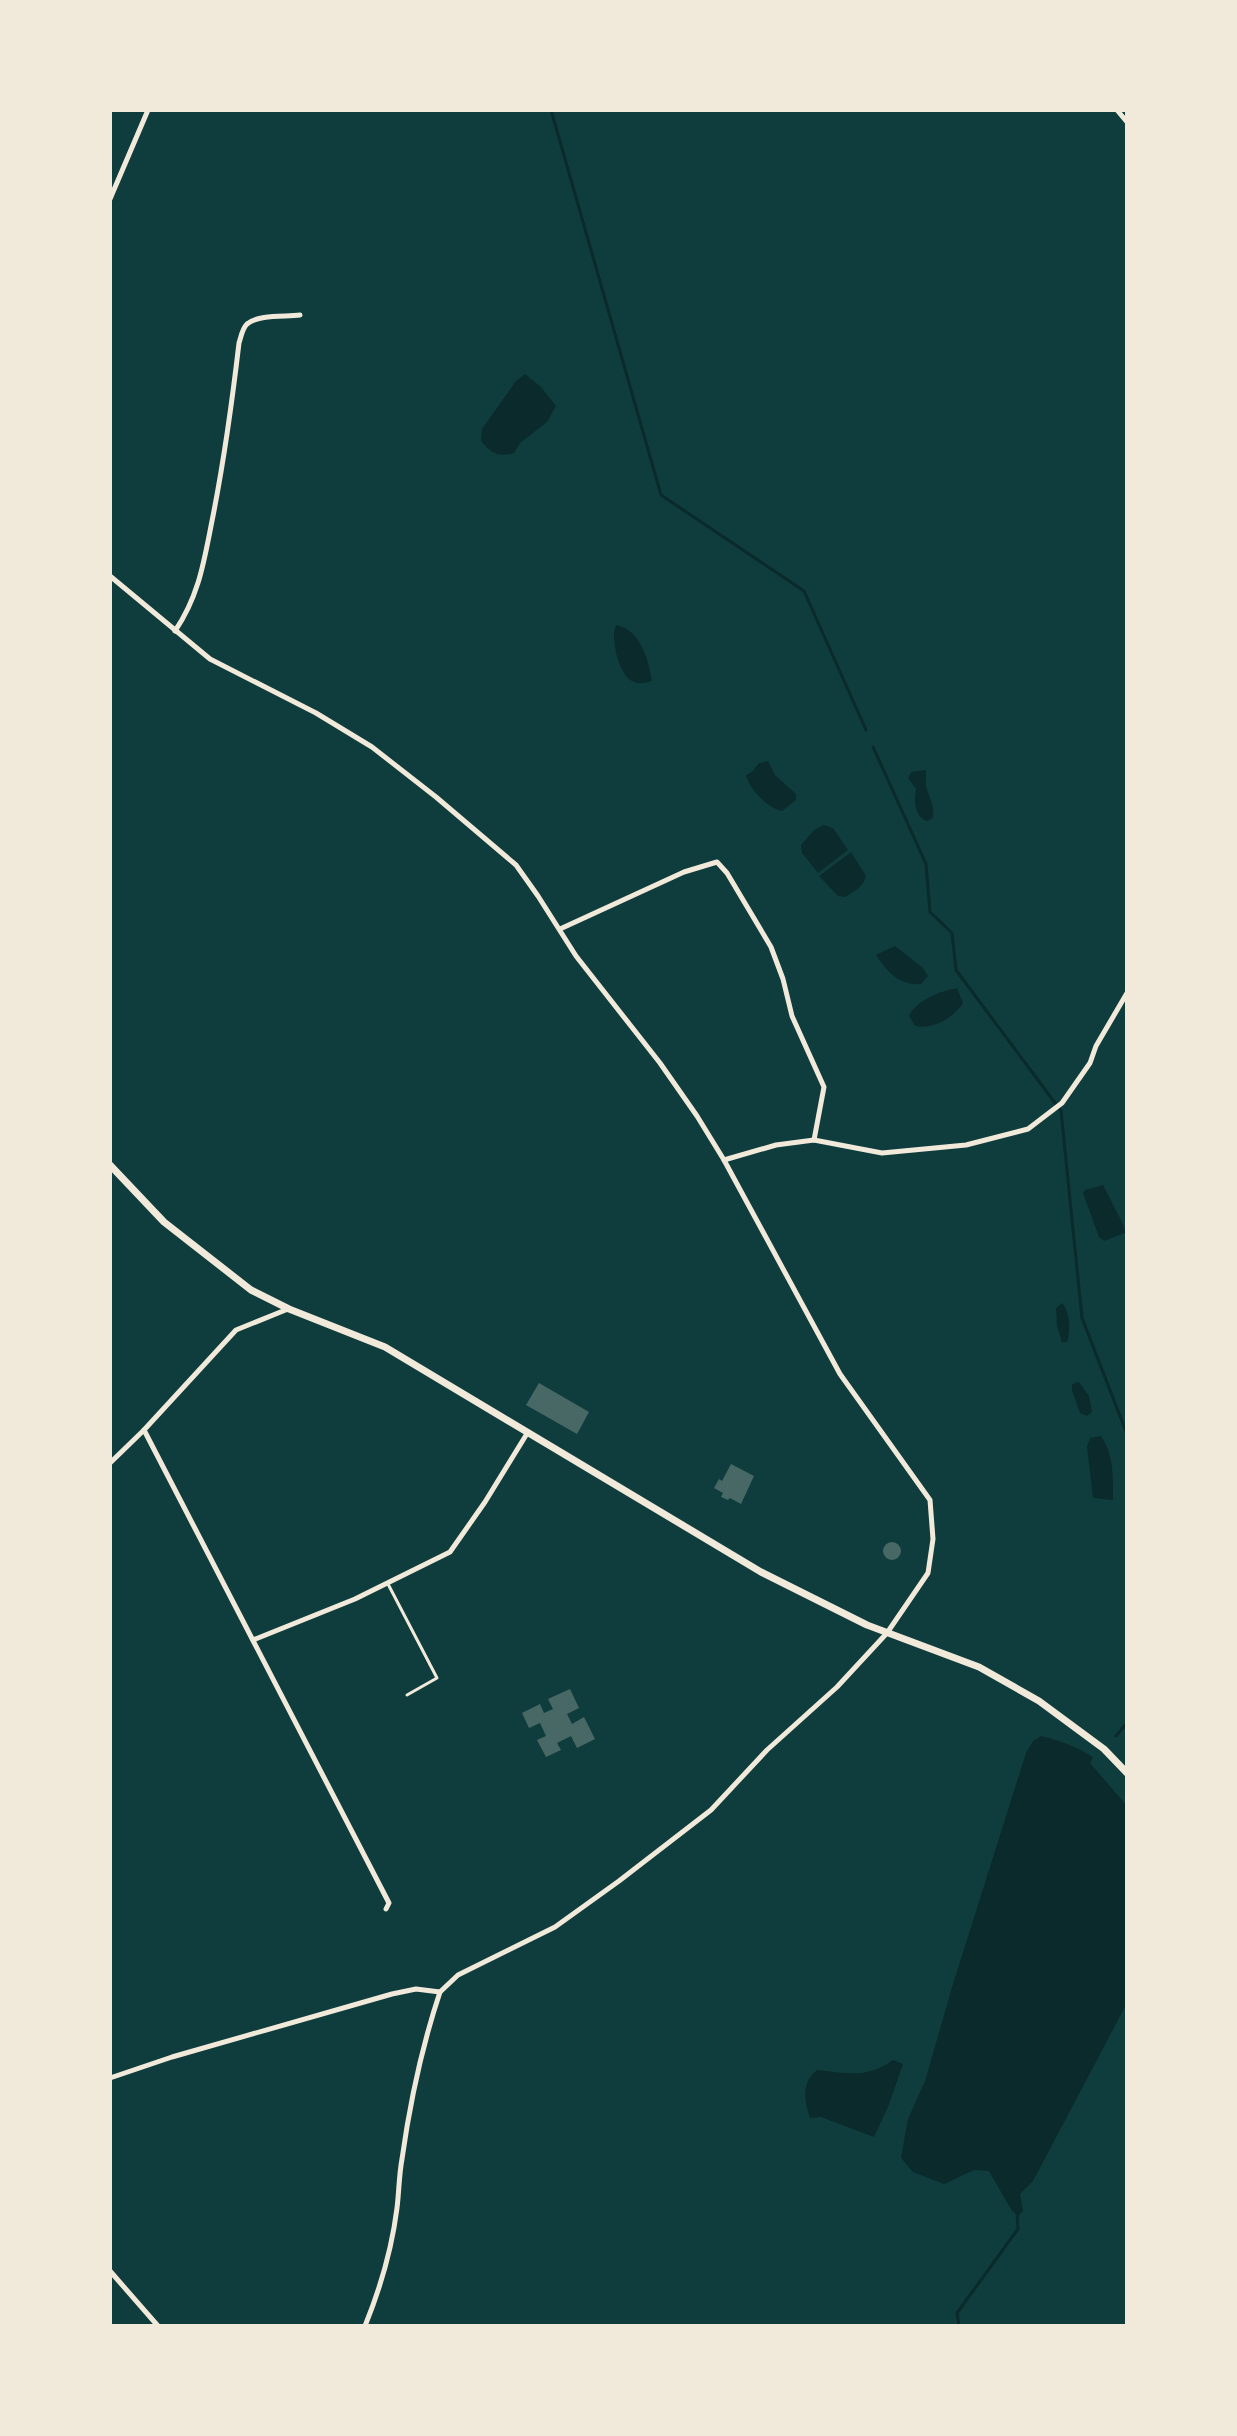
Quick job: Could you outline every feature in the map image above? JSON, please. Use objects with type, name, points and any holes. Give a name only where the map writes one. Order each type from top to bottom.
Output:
[{"type":"street","points":[[110,199],[148,110]]},
{"type":"street","points":[[1117,110],[1127,122]]},
{"type":"street","points":[[175,631],[189,611],[199,584],[226,452],[239,343],[244,329],[259,319],[300,315]]},
{"type":"street","points":[[110,576],[210,659],[316,713],[372,747],[516,865],[576,956],[660,1063],[697,1116],[840,1374],[930,1500],[933,1539],[928,1573],[887,1633],[837,1687],[767,1750],[711,1810],[619,1881],[555,1927],[449,1980],[440,1992],[426,2033],[408,2119],[397,2210],[386,2265],[365,2326]]},
{"type":"street","points":[[560,929],[684,872],[717,862],[727,873],[771,947],[792,1016],[824,1087],[814,1140]]},
{"type":"street","points":[[724,1160],[776,1145],[814,1140],[882,1153],[966,1145],[1028,1129],[1062,1103],[1090,1063],[1096,1046],[1127,993]]},
{"type":"street","points":[[110,1165],[164,1222],[251,1290],[289,1309],[385,1347],[761,1572],[887,1633],[979,1667],[1039,1701],[1104,1749],[1127,1773]]},
{"type":"street","points":[[110,1463],[236,1330],[289,1309]]},
{"type":"street","points":[[144,1430],[389,1903],[386,1909]]},
{"type":"street","points":[[253,1640],[388,1584],[450,1552],[528,1432]]},
{"type":"street","points":[[110,2078],[172,2057],[392,1994],[416,1989],[440,1992]]},
{"type":"street","points":[[110,2271],[158,2326]]},
{"type":"lane","points":[[388,1584],[437,1678],[407,1695]]},
{"type":"water","points":[[525,374],[541,387],[556,406],[547,422],[520,443],[514,453],[496,453],[481,441],[482,429],[516,381]]},
{"type":"water","points":[[616,625],[625,628],[637,639],[652,681],[635,682],[623,672],[615,647]]},
{"type":"water","points":[[768,761],[775,775],[796,794],[796,800],[782,811],[760,797],[746,775],[759,763]]},
{"type":"water","points":[[926,770],[926,785],[933,813],[933,818],[927,821],[917,812],[916,789],[908,778],[911,772]]},
{"type":"water","points":[[824,825],[833,828],[848,850],[818,873],[802,853],[801,845],[814,830]]},
{"type":"water","points":[[851,852],[866,876],[855,891],[845,897],[838,896],[819,876]]},
{"type":"water","points":[[895,946],[923,968],[928,976],[921,984],[907,983],[895,977],[876,955]]},
{"type":"water","points":[[957,988],[963,1003],[954,1013],[942,1022],[915,1026],[909,1016],[917,1005]]},
{"type":"water","points":[[1103,1185],[1125,1233],[1104,1241],[1099,1237],[1083,1193]]},
{"type":"water","points":[[1062,1303],[1069,1321],[1067,1342],[1062,1342],[1057,1326],[1056,1308]]},
{"type":"water","points":[[1079,1382],[1089,1396],[1092,1412],[1087,1416],[1080,1413],[1072,1390],[1072,1384]]},
{"type":"water","points":[[1101,1436],[1111,1459],[1113,1500],[1093,1498],[1087,1447],[1090,1438]]},
{"type":"water","points":[[1041,1736],[1076,1748],[1093,1758],[1090,1763],[1127,1806],[1127,2003],[1033,2181],[1020,2194],[1023,2211],[1018,2216],[989,2171],[974,2170],[944,2184],[913,2172],[901,2158],[908,2119],[925,2081],[1026,1753],[1033,1741]]},
{"type":"water","points":[[893,2060],[903,2064],[874,2137],[821,2117],[810,2118],[805,2092],[808,2080],[817,2070],[866,2072]]},
{"type":"building","points":[[539,1383],[589,1412],[577,1434],[526,1405]]},
{"type":"building","points":[[731,1464],[754,1476],[741,1504],[721,1497],[723,1493],[714,1488],[719,1479],[722,1481]]},
{"type":"building","points":[[892,1542],[901,1551],[892,1560],[883,1551]]},
{"type":"building","points":[[570,1689],[579,1708],[567,1714],[572,1724],[584,1717],[595,1739],[577,1748],[571,1736],[557,1743],[561,1750],[546,1757],[537,1740],[546,1736],[540,1723],[529,1728],[522,1713],[540,1704],[544,1713],[553,1709],[548,1699]]},
{"type":"waterway","points":[[551,110],[661,495],[804,591],[866,730]]},
{"type":"waterway","points":[[873,747],[926,864],[930,912],[952,933],[956,970],[1061,1111],[1082,1318],[1127,1434]]},
{"type":"waterway","points":[[1116,1736],[1127,1723]]},
{"type":"waterway","points":[[959,2326],[957,2313],[1018,2229],[1017,2214]]}]
